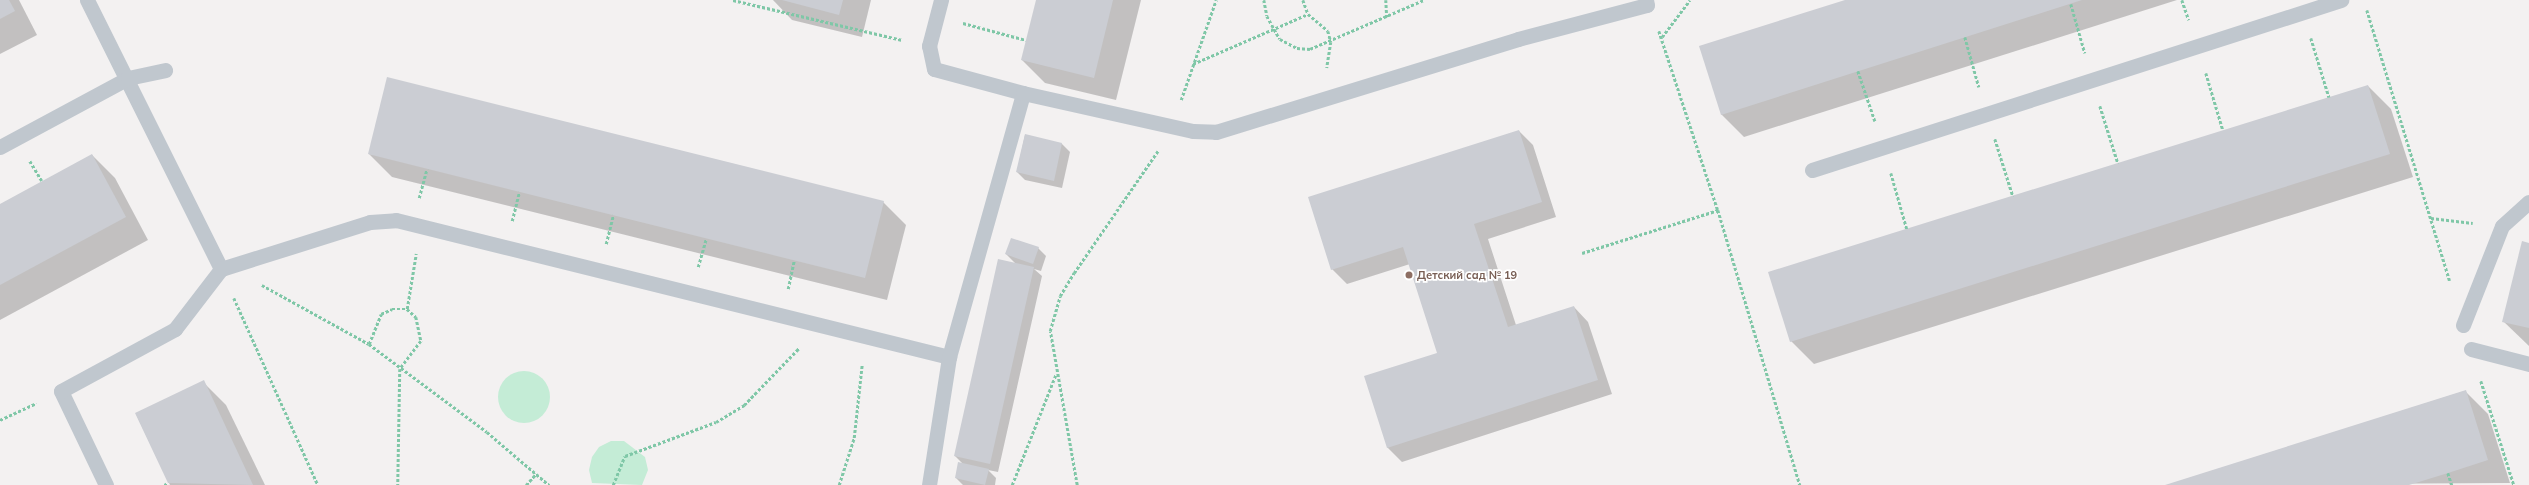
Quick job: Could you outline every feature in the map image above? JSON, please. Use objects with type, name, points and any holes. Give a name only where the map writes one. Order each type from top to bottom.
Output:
[{"type":"lane","points":[[87,0],[128,78],[221,268]]},
{"type":"lane","points":[[941,0],[930,46],[934,69],[1023,93],[1172,126],[1216,132],[1518,39],[1646,2]]},
{"type":"lane","points":[[1812,170],[2341,0]]},
{"type":"lane","points":[[0,147],[128,78],[165,70]]},
{"type":"lane","points":[[929,485],[949,357],[1023,93]]},
{"type":"lane","points":[[2463,325],[2502,226],[2529,202]]},
{"type":"lane","points":[[106,485],[61,391],[175,329],[221,268],[370,222],[396,220],[949,357]]},
{"type":"lane","points":[[2471,349],[2529,364]]},
{"type":"path","points":[[733,0],[930,46]]},
{"type":"path","points":[[1077,485],[1056,373],[1050,331],[1060,296],[1172,126],[1216,0]]},
{"type":"path","points":[[1264,0],[1273,29],[1280,39],[1297,48],[1316,48],[1424,0]]},
{"type":"path","points":[[1303,0],[1308,14],[1328,31],[1331,42]]},
{"type":"path","points":[[1386,0],[1387,17]]},
{"type":"path","points":[[1662,37],[1690,0]]},
{"type":"path","points":[[1646,2],[1662,37],[1718,210],[1800,485]]},
{"type":"path","points":[[2071,4],[2092,80],[2118,163]]},
{"type":"path","points":[[2366,8],[2463,325]]},
{"type":"path","points":[[2302,12],[2329,97]]},
{"type":"path","points":[[1193,64],[1308,14]]},
{"type":"path","points":[[937,16],[1026,40]]},
{"type":"path","points":[[1965,37],[2013,196]]},
{"type":"path","points":[[2198,46],[2223,130]]},
{"type":"path","points":[[1858,72],[1884,148],[1907,229]]},
{"type":"path","points":[[1582,253],[1718,210]]},
{"type":"path","points":[[2431,218],[2502,226]]},
{"type":"path","points":[[407,309],[417,246]]},
{"type":"path","points":[[221,268],[250,278],[369,344],[400,369],[487,432],[548,485]]},
{"type":"path","points":[[221,268],[318,485]]},
{"type":"path","points":[[369,344],[381,314],[392,309],[407,309],[416,317],[421,341],[400,369],[398,485]]},
{"type":"path","points":[[613,485],[625,456],[716,422],[744,405],[787,364],[818,324]]},
{"type":"path","points":[[839,485],[854,438],[863,336]]},
{"type":"path","points":[[2471,349],[2514,485]]},
{"type":"path","points":[[1012,485],[1056,373]]},
{"type":"path","points":[[0,420],[61,391]]},
{"type":"path","points":[[2448,473],[2452,485]]},
{"type":"path","points":[[526,485],[536,474]]},
{"type":"path","points":[[164,485],[168,483]]},
{"type":"green space","points":[[519,371],[529,371],[543,378],[550,392],[550,402],[543,416],[529,423],[519,423],[509,419],[502,412],[498,402],[498,392],[502,382],[509,375]]},
{"type":"green space","points":[[611,441],[624,441],[645,457],[648,470],[642,485],[592,483],[589,470],[592,457],[599,447]]},
{"type":"building","points":[[0,0],[9,0],[15,11],[0,19]]},
{"type":"building","points":[[782,0],[843,0],[839,15]]},
{"type":"building","points":[[1036,0],[1113,0],[1094,78],[1021,60]]},
{"type":"building","points":[[1845,0],[2082,0],[1721,115],[1699,46]]},
{"type":"building","points":[[387,77],[884,201],[865,278],[368,154]]},
{"type":"building","points":[[2368,85],[2390,154],[1790,342],[1768,272]]},
{"type":"building","points":[[1519,130],[1542,202],[1474,224],[1508,327],[1574,306],[1598,380],[1387,448],[1364,376],[1437,353],[1403,247],[1331,270],[1308,197]]},
{"type":"building","points":[[1025,134],[1062,143],[1054,181],[1016,172]]},
{"type":"building","points":[[92,154],[126,217],[0,285],[0,204]]},
{"type":"building","points":[[1011,238],[1039,247],[1033,264],[1005,254]]},
{"type":"building","points":[[2522,241],[2529,243],[2529,328],[2502,322]]},
{"type":"building","points":[[998,259],[1034,267],[990,464],[954,456]]},
{"type":"building","points":[[204,380],[253,485],[168,483],[135,413]]},
{"type":"building","points":[[2466,390],[2488,460],[2448,473],[2409,485],[2165,485]]},
{"type":"building","points":[[958,462],[989,469],[985,485],[955,478]]},
{"type":"place","name":"Детский сад № 19","points":[[1409,275]]}]
